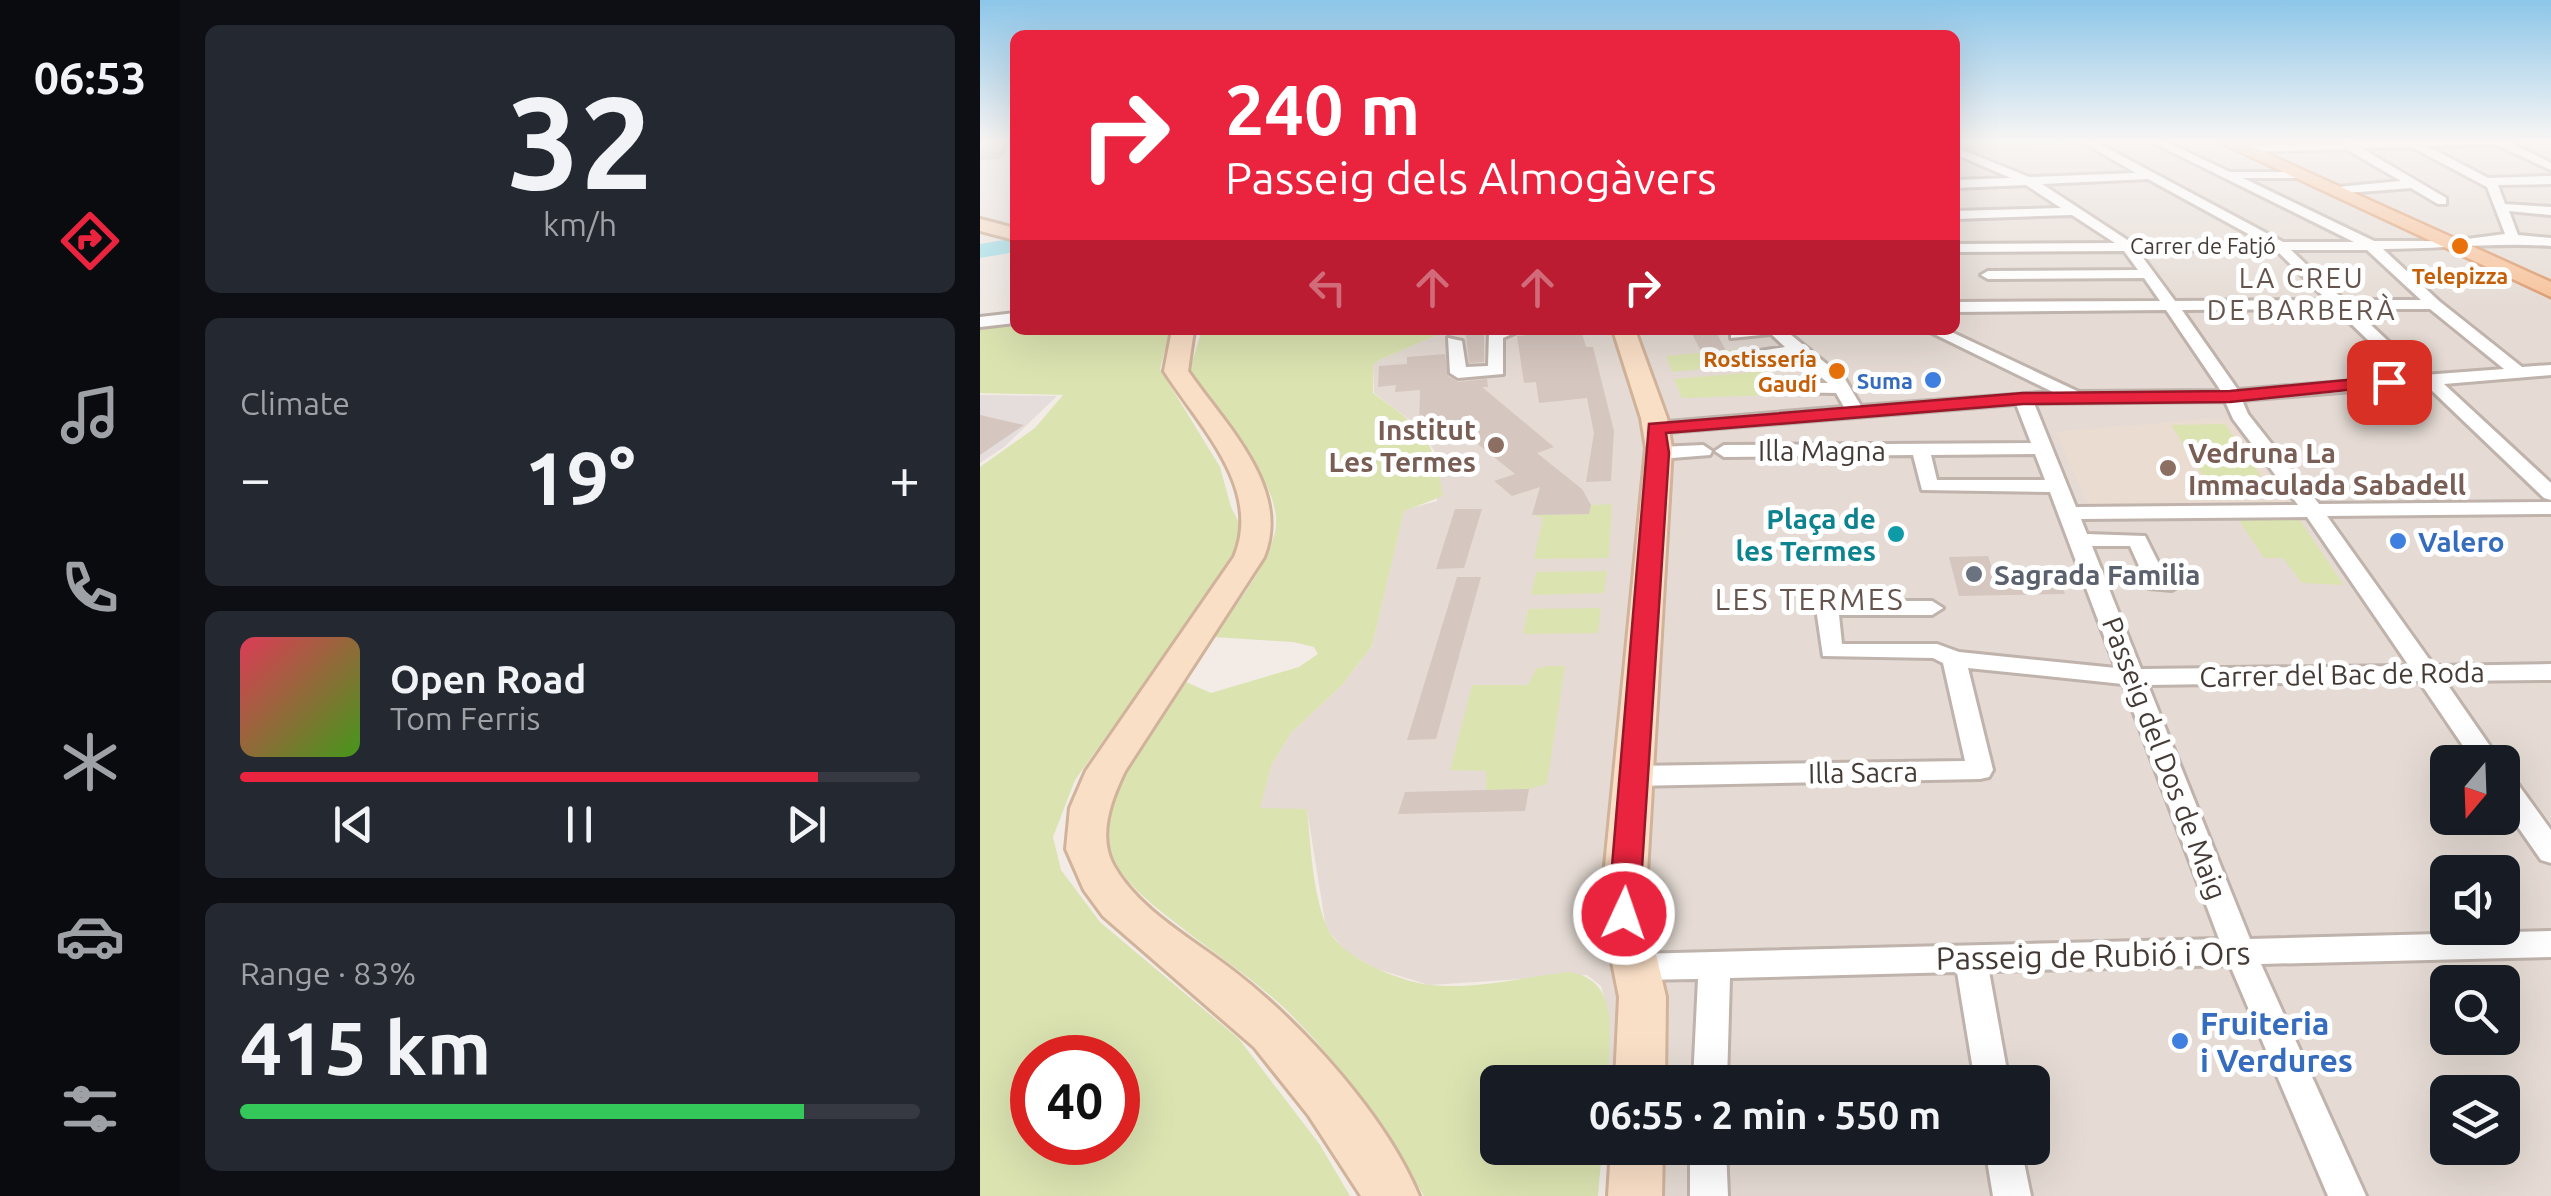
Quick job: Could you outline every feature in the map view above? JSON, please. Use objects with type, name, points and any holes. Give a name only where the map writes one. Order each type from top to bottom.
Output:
[{"type":"main road","points":[[2345,196],[2551,290]]},
{"type":"main road","points":[[980,225],[1010,233]]},
{"type":"main road","points":[[1182,335],[1176,371],[1252,485],[1260,529],[1249,557],[1112,760],[1094,796],[1086,829],[1089,859],[1100,883],[1118,904],[1251,1013],[1281,1044],[1352,1133],[1392,1196]]},
{"type":"main road","points":[[1626,335],[1658,441],[1623,907],[1628,950],[1636,967],[1643,1005],[1641,1065]]},
{"type":"main road","points":[[1635,1196],[1636,1165]]},
{"type":"street","points":[[2052,196],[2126,245],[2150,274],[2227,384],[2239,415],[2314,512],[2476,745]]},
{"type":"street","points":[[2188,196],[2277,244],[2551,494]]},
{"type":"street","points":[[2268,196],[2368,243],[2434,304],[2519,373]]},
{"type":"street","points":[[2433,196],[2442,201]]},
{"type":"street","points":[[2497,196],[2513,239]]},
{"type":"street","points":[[2502,207],[2551,211]]},
{"type":"street","points":[[1960,215],[2075,210]]},
{"type":"street","points":[[1960,232],[1976,248],[2004,306]]},
{"type":"street","name":"Carrer de Fatjó","points":[[1960,248],[2452,244],[2513,239],[2551,242]]},
{"type":"street","points":[[1988,275],[2150,274]]},
{"type":"street","points":[[1960,307],[2434,304]]},
{"type":"street","points":[[980,322],[1010,319]]},
{"type":"street","points":[[1454,341],[1458,373],[1497,370],[1495,335]]},
{"type":"street","points":[[1778,335],[1842,388],[1856,412]]},
{"type":"street","points":[[1945,335],[2075,397]]},
{"type":"street","points":[[1754,356],[1796,350]]},
{"type":"street","points":[[1658,441],[1856,412],[2023,398],[2230,396],[2551,370]]},
{"type":"street","points":[[1792,388],[1842,388]]},
{"type":"street","name":"Passeig del Dos de Maig","points":[[2023,398],[2240,952],[2347,1196]]},
{"type":"street","points":[[1658,441],[1703,451]]},
{"type":"street","name":"Illa Magna","points":[[1724,451],[2044,448]]},
{"type":"street","name":"Illa Magna","points":[[1921,450],[1929,486],[2058,486]]},
{"type":"street","points":[[2070,512],[2551,508]]},
{"type":"street","points":[[2080,540],[2138,540],[2157,583],[2172,583]]},
{"type":"street","points":[[1932,608],[1827,608],[1831,652],[1938,651],[1954,659],[2133,677]]},
{"type":"street","name":"Illa Sacra","points":[[1633,776],[1980,770],[1954,659]]},
{"type":"street","name":"Carrer del Bac de Roda","points":[[2133,677],[2551,672]]},
{"type":"street","points":[[2520,808],[2551,852]]},
{"type":"street","name":"Passeig de Rubió i Ors","points":[[1636,967],[2551,944]]},
{"type":"street","points":[[1970,958],[1989,1065]]},
{"type":"street","points":[[1711,1065],[1715,964]]},
{"type":"street","points":[[1708,1165],[1709,1196]]},
{"type":"street","points":[[2006,1165],[2012,1196]]},
{"type":"shaded area","points":[[1960,196],[2551,196],[2551,1196],[1615,1196],[1613,1165],[2050,1165],[2050,1065],[1608,1065],[1607,1008],[1601,986],[1587,975],[1429,985],[1377,969],[1346,952],[1326,928],[1307,810],[1259,809],[1272,764],[1291,733],[1342,685],[1372,646],[1404,510],[1437,501],[1436,453],[1415,424],[1374,393],[1373,366],[1437,335],[1960,335]]},
{"type":"shaded area","points":[[980,395],[1057,396],[1004,447],[980,463]]},
{"type":"shaded area","name":"Vedruna La Immaculada Sabadell","points":[[2230,420],[2289,504],[2088,505],[2056,432]]},
{"type":"green space","points":[[1010,322],[1010,335],[1169,335],[1160,369],[1220,467],[1231,507],[1244,533],[1220,578],[1075,780],[1053,837],[1061,870],[1100,922],[1239,1039],[1320,1145],[1350,1196],[980,1196],[980,467],[1035,428],[1063,395],[980,393],[980,329]]},
{"type":"green space","points":[[1200,335],[1437,335],[1379,360],[1373,366],[1373,393],[1422,434],[1435,459],[1443,496],[1404,511],[1372,646],[1342,685],[1291,733],[1272,764],[1260,808],[1307,809],[1315,882],[1326,925],[1342,947],[1370,965],[1430,985],[1482,984],[1569,972],[1586,977],[1598,987],[1609,1014],[1609,1065],[1480,1065],[1480,1165],[1601,1165],[1598,1196],[1424,1196],[1366,1106],[1317,1042],[1272,997],[1143,896],[1114,858],[1106,827],[1114,787],[1134,749],[1186,682],[1211,693],[1299,667],[1318,654],[1314,647],[1293,642],[1214,637],[1263,563],[1274,536],[1276,518],[1272,497],[1250,455],[1193,381],[1190,369]]},
{"type":"green space","points":[[1753,348],[1761,363],[1672,372],[1666,356]]},
{"type":"green space","points":[[1768,371],[1778,395],[1682,398],[1674,379]]},
{"type":"green space","points":[[2225,424],[2261,476],[2204,477],[2171,425]]},
{"type":"green space","points":[[1612,504],[1609,558],[1534,559],[1543,518],[1533,515],[1588,514],[1591,505]]},
{"type":"green space","points":[[2238,519],[2299,519],[2344,585],[2302,583],[2283,558],[2264,558]]},
{"type":"green space","points":[[1607,571],[1604,593],[1531,595],[1536,572]]},
{"type":"green space","points":[[1601,608],[1598,633],[1523,634],[1528,609]]},
{"type":"green space","points":[[1565,666],[1547,784],[1529,789],[1486,790],[1486,771],[1450,770],[1472,685],[1528,685],[1536,669]]},
{"type":"building","points":[[1466,335],[1484,335],[1484,362],[1469,363]]},
{"type":"building","points":[[1582,335],[1586,347],[1593,347],[1614,431],[1611,481],[1586,482],[1594,433],[1587,398],[1539,403],[1536,382],[1524,383],[1517,336]]},
{"type":"building","points":[[1693,335],[1718,335],[1726,351],[1702,353]]},
{"type":"building","points":[[1445,354],[1448,376],[1458,382],[1487,379],[1488,387],[1482,387],[1554,447],[1537,453],[1582,489],[1591,505],[1589,514],[1532,515],[1540,487],[1512,496],[1494,481],[1515,474],[1458,428],[1419,431],[1420,390],[1395,392],[1396,385],[1378,387],[1379,366],[1407,364],[1407,357]]},
{"type":"building","points":[[980,415],[1024,425],[980,455]]},
{"type":"building","points":[[1455,509],[1482,509],[1464,568],[1436,569]]},
{"type":"building","points":[[1988,556],[1995,577],[2058,576],[2065,594],[1959,596],[1949,557]]},
{"type":"building","points":[[1457,577],[1481,577],[1436,739],[1407,740]]},
{"type":"building","points":[[1529,789],[1525,811],[1398,814],[1405,792]]},
{"type":"waterway","points":[[980,251],[1010,246]]},
{"type":"place","name":"Telepizza","points":[[2460,246]]},
{"type":"place","name":"Rostissería Gaudí","points":[[1837,371]]},
{"type":"place","name":"Suma","points":[[1933,380]]},
{"type":"place","name":"Institut Les Termes","points":[[1496,445]]},
{"type":"place","name":"Vedruna La Immaculada Sabadell","points":[[2168,468]]},
{"type":"place","name":"Plaça de les Termes","points":[[1896,534]]},
{"type":"place","name":"Valero","points":[[2398,541]]},
{"type":"place","name":"Sagrada Familia","points":[[1974,574]]},
{"type":"place","name":"Fruiteria i Verdures","points":[[2180,1041]]},
{"type":"district","name":"LA CREU DE BARBERÀ","points":[[2302,293]]},
{"type":"district","name":"LES TERMES","points":[[1810,599]]},
{"type":"route","points":[[1624,914],[1659,453],[1656,428],[2023,398],[2230,396],[2389,382]]}]
